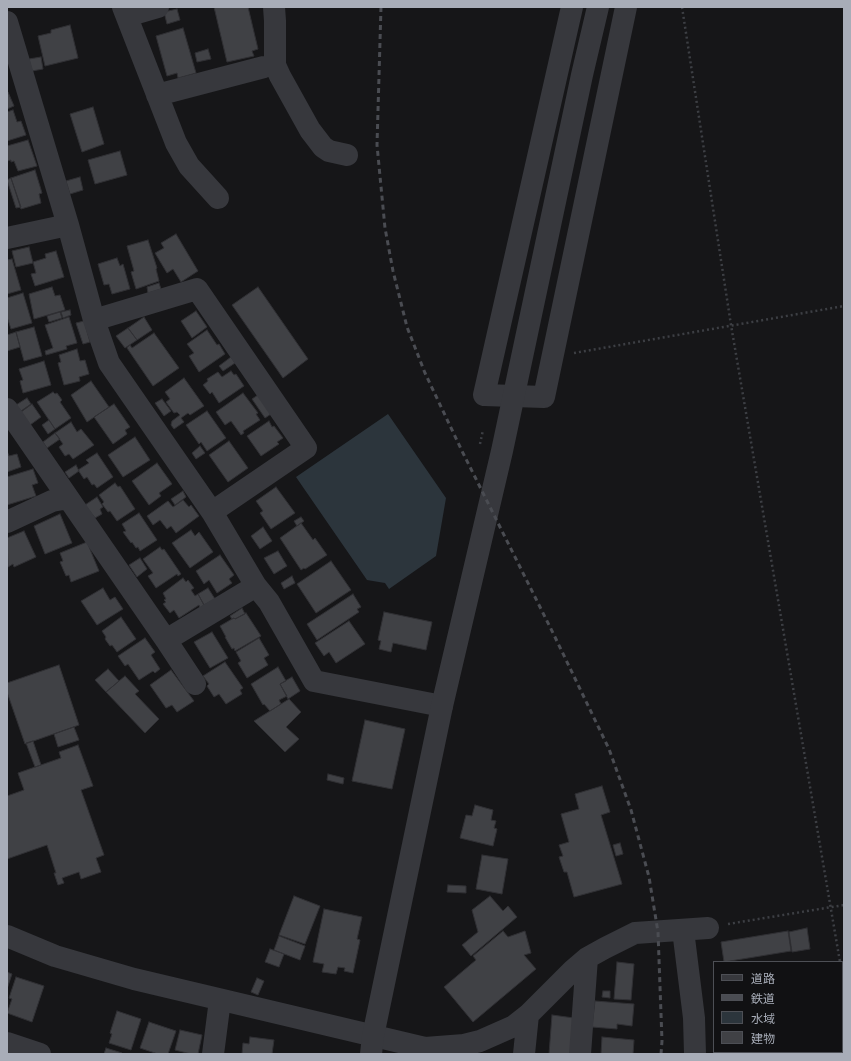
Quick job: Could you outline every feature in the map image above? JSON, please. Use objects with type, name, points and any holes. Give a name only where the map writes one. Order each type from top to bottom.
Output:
[{"type":"street","points":[[158,7],[125,12],[176,144],[189,166],[218,198]]},
{"type":"street","points":[[274,7],[275,64],[280,76],[310,130],[323,147],[329,151],[347,155]]},
{"type":"street","points":[[572,7],[484,395],[544,397],[626,7]]},
{"type":"street","points":[[372,1045],[442,706],[503,443],[598,7]]},
{"type":"street","points":[[7,22],[68,225],[94,320],[109,363],[212,512],[256,586],[269,602],[314,681],[442,706]]},
{"type":"street","points":[[157,94],[264,67]]},
{"type":"street","points":[[7,238],[68,225]]},
{"type":"street","points":[[94,320],[197,289],[306,448],[212,512]]},
{"type":"street","points":[[7,409],[195,684]]},
{"type":"street","points":[[7,522],[52,502],[68,498]]},
{"type":"street","points":[[166,640],[256,586]]},
{"type":"street","points":[[7,936],[54,956],[134,979],[220,1000],[372,1045],[425,1048],[464,1045],[480,1041],[514,1026],[528,1015],[587,958],[635,933],[708,928]]},
{"type":"street","points":[[683,930],[694,1018],[695,1054]]},
{"type":"street","points":[[580,1054],[587,958]]},
{"type":"street","points":[[213,1054],[220,1000]]},
{"type":"street","points":[[524,1054],[528,1015]]},
{"type":"street","points":[[7,1042],[40,1054]]},
{"type":"path","points":[[682,7],[731,325],[840,961]]},
{"type":"path","points":[[552,357],[844,306]]},
{"type":"path","points":[[708,928],[844,905]]},
{"type":"water","points":[[388,414],[446,498],[436,556],[389,589],[385,583],[367,580],[296,477]]},
{"type":"building","points":[[214,7],[248,7],[258,49],[252,51],[254,56],[227,62]]},
{"type":"building","points":[[177,9],[180,20],[167,24],[164,12]]},
{"type":"building","points":[[70,25],[78,58],[45,66],[38,36],[51,33],[51,30]]},
{"type":"building","points":[[183,28],[196,73],[178,78],[177,73],[167,76],[156,36]]},
{"type":"building","points":[[208,49],[211,59],[197,62],[195,53]]},
{"type":"building","points":[[41,57],[43,69],[32,71],[29,59]]},
{"type":"building","points":[[7,92],[14,106],[7,109]]},
{"type":"building","points":[[93,107],[104,144],[82,152],[70,114]]},
{"type":"building","points":[[13,110],[17,122],[21,121],[26,135],[7,141],[7,112]]},
{"type":"building","points":[[28,140],[37,166],[18,171],[14,161],[7,161],[7,146]]},
{"type":"building","points":[[120,151],[127,175],[95,184],[88,160]]},
{"type":"building","points":[[35,170],[42,193],[39,194],[41,203],[21,209],[11,178]]},
{"type":"building","points":[[80,177],[83,190],[70,194],[66,181]]},
{"type":"building","points":[[11,178],[21,207],[16,208],[7,180]]},
{"type":"building","points":[[176,234],[198,271],[181,282],[173,269],[167,273],[155,253],[164,248],[161,243]]},
{"type":"building","points":[[148,240],[157,268],[159,281],[136,289],[131,272],[134,271],[127,246]]},
{"type":"building","points":[[29,247],[33,263],[16,267],[12,251]]},
{"type":"building","points":[[56,251],[64,277],[35,286],[31,274],[36,273],[33,262],[46,258],[45,254]]},
{"type":"building","points":[[117,258],[120,266],[123,264],[130,289],[112,294],[109,284],[104,285],[98,264]]},
{"type":"building","points":[[12,259],[21,290],[7,294],[7,260]]},
{"type":"building","points":[[159,283],[161,289],[148,293],[147,287]]},
{"type":"building","points":[[52,287],[55,296],[60,295],[65,310],[34,319],[29,294]]},
{"type":"building","points":[[258,287],[308,359],[283,378],[232,305]]},
{"type":"building","points":[[23,293],[32,323],[11,329],[7,317],[7,298]]},
{"type":"building","points":[[70,310],[71,315],[63,318],[61,312]]},
{"type":"building","points":[[196,311],[207,327],[192,338],[181,321]]},
{"type":"building","points":[[60,312],[62,318],[49,322],[47,316]]},
{"type":"building","points":[[69,317],[77,343],[66,346],[67,349],[46,355],[45,351],[53,348],[45,325]]},
{"type":"building","points":[[144,317],[152,330],[137,340],[128,328]]},
{"type":"building","points":[[84,321],[90,342],[83,344],[76,323]]},
{"type":"building","points":[[34,327],[42,356],[24,361],[16,332]]},
{"type":"building","points":[[128,328],[137,340],[125,348],[116,336]]},
{"type":"building","points":[[207,330],[225,354],[199,372],[189,356],[194,353],[187,344]]},
{"type":"building","points":[[16,332],[20,347],[7,351],[7,335]]},
{"type":"building","points":[[154,333],[179,368],[153,386],[127,348],[130,345],[132,348]]},
{"type":"building","points":[[77,349],[80,361],[85,360],[89,374],[79,377],[80,381],[64,385],[58,363],[61,362],[59,355]]},
{"type":"building","points":[[231,357],[235,363],[223,371],[219,366]]},
{"type":"building","points":[[44,361],[51,385],[23,393],[20,381],[23,380],[19,369]]},
{"type":"building","points":[[231,371],[234,375],[236,374],[244,386],[219,403],[212,392],[210,394],[203,385],[208,381],[207,379],[218,372],[222,377]]},
{"type":"building","points":[[184,378],[204,406],[190,415],[188,413],[181,418],[184,422],[174,429],[171,425],[172,421],[180,415],[177,412],[174,413],[166,402],[170,399],[165,392]]},
{"type":"building","points":[[91,381],[109,407],[87,422],[71,395]]},
{"type":"building","points":[[53,392],[55,394],[57,393],[62,400],[60,402],[71,418],[55,429],[37,402]]},
{"type":"building","points":[[243,393],[258,413],[256,414],[260,420],[243,431],[244,433],[241,435],[231,421],[225,425],[216,412]]},
{"type":"building","points":[[258,395],[271,414],[265,418],[252,399]]},
{"type":"building","points":[[27,398],[31,404],[21,411],[16,405]]},
{"type":"building","points":[[162,399],[171,411],[164,416],[155,403]]},
{"type":"building","points":[[32,404],[41,417],[30,425],[21,412]]},
{"type":"building","points":[[114,404],[130,427],[125,430],[127,434],[113,444],[94,417]]},
{"type":"building","points":[[207,411],[226,438],[207,451],[201,442],[199,444],[186,425]]},
{"type":"building","points":[[49,420],[55,429],[48,434],[42,425]]},
{"type":"building","points":[[269,421],[272,427],[274,426],[283,438],[277,442],[279,444],[261,456],[247,436]]},
{"type":"building","points":[[71,422],[77,432],[81,429],[94,445],[73,459],[69,454],[65,456],[59,447],[63,444],[55,433]]},
{"type":"building","points":[[55,433],[60,439],[47,448],[43,442]]},
{"type":"building","points":[[135,437],[150,460],[123,477],[108,455]]},
{"type":"building","points":[[229,441],[248,468],[228,482],[209,455]]},
{"type":"building","points":[[200,446],[205,453],[196,459],[192,453]]},
{"type":"building","points":[[7,451],[9,456],[17,454],[21,467],[7,472]]},
{"type":"building","points":[[97,453],[113,477],[97,488],[94,484],[92,485],[87,477],[84,479],[78,470],[89,463],[86,460]]},
{"type":"building","points":[[157,463],[172,484],[159,493],[161,496],[149,505],[132,481]]},
{"type":"building","points":[[76,465],[79,471],[69,478],[65,472]]},
{"type":"building","points":[[33,469],[38,483],[32,485],[36,496],[7,505],[7,477]]},
{"type":"building","points":[[115,483],[118,487],[120,486],[135,509],[117,521],[110,511],[108,512],[102,504],[104,502],[99,495]]},
{"type":"building","points":[[276,487],[295,513],[271,529],[260,513],[263,511],[256,501]]},
{"type":"building","points":[[183,491],[186,497],[175,505],[171,499]]},
{"type":"building","points":[[97,497],[103,507],[100,509],[102,514],[95,518],[85,505]]},
{"type":"building","points":[[183,500],[189,507],[191,505],[199,516],[176,533],[171,526],[167,529],[160,520],[153,525],[147,516],[168,501],[173,507]]},
{"type":"building","points":[[139,513],[157,540],[140,551],[138,547],[136,548],[132,542],[131,543],[123,532],[126,531],[122,524]]},
{"type":"building","points":[[60,514],[72,543],[45,554],[34,526]]},
{"type":"building","points":[[301,517],[304,521],[297,526],[294,521]]},
{"type":"building","points":[[301,523],[313,540],[315,538],[327,555],[301,570],[280,538]]},
{"type":"building","points":[[263,527],[272,541],[260,549],[251,536]]},
{"type":"building","points":[[191,530],[195,536],[199,532],[213,552],[190,568],[172,543]]},
{"type":"building","points":[[24,531],[36,557],[14,567],[13,564],[8,567],[7,538]]},
{"type":"building","points":[[87,542],[99,571],[71,582],[69,575],[66,576],[60,562],[63,561],[60,553]]},
{"type":"building","points":[[160,547],[162,550],[164,549],[181,574],[178,576],[177,574],[156,588],[148,576],[153,573],[143,559]]},
{"type":"building","points":[[278,551],[287,566],[274,574],[264,558]]},
{"type":"building","points":[[220,555],[234,575],[229,579],[232,583],[217,593],[209,580],[204,584],[196,571]]},
{"type":"building","points":[[140,558],[147,569],[137,577],[129,565]]},
{"type":"building","points":[[331,561],[351,590],[316,613],[297,584]]},
{"type":"building","points":[[292,576],[295,583],[284,589],[281,583]]},
{"type":"building","points":[[183,578],[186,582],[188,580],[194,588],[191,590],[195,596],[198,594],[204,605],[200,608],[199,605],[179,618],[174,610],[170,613],[163,604],[166,602],[164,600],[166,599],[163,593]]},
{"type":"building","points":[[103,588],[110,600],[115,597],[123,609],[97,625],[81,601]]},
{"type":"building","points":[[208,588],[215,599],[204,605],[198,594]]},
{"type":"building","points":[[353,594],[361,607],[357,609],[359,612],[317,640],[307,624]]},
{"type":"building","points":[[242,608],[245,614],[232,619],[230,616]]},
{"type":"building","points":[[384,612],[432,622],[426,650],[393,643],[391,652],[379,649],[381,641],[378,640]]},
{"type":"building","points":[[246,613],[261,636],[235,651],[234,648],[232,649],[220,626]]},
{"type":"building","points":[[121,617],[136,639],[117,652],[105,639],[106,637],[102,631]]},
{"type":"building","points":[[349,621],[365,644],[336,663],[329,652],[324,656],[315,643]]},
{"type":"building","points":[[212,632],[228,658],[210,668],[194,642]]},
{"type":"building","points":[[145,638],[155,652],[151,655],[160,669],[155,673],[153,671],[139,680],[128,664],[125,666],[118,656]]},
{"type":"building","points":[[259,638],[269,655],[264,658],[268,665],[247,678],[238,663],[241,661],[236,652]]},
{"type":"building","points":[[225,662],[243,688],[240,690],[242,694],[226,704],[219,694],[214,697],[207,686],[209,684],[203,676]]},
{"type":"building","points":[[59,665],[79,725],[25,744],[7,692],[7,683]]},
{"type":"building","points":[[278,667],[286,681],[280,684],[287,696],[279,700],[281,704],[270,711],[264,704],[263,705],[251,684]]},
{"type":"building","points":[[108,669],[119,681],[106,692],[95,680]]},
{"type":"building","points":[[171,670],[194,701],[177,712],[172,705],[166,708],[150,685]]},
{"type":"building","points":[[125,676],[139,691],[135,694],[159,719],[145,733],[106,692]]},
{"type":"building","points":[[292,677],[300,691],[288,699],[280,684]]},
{"type":"building","points":[[289,699],[301,712],[286,727],[299,739],[285,752],[254,721]]},
{"type":"building","points":[[365,720],[405,729],[392,789],[352,781]]},
{"type":"building","points":[[74,727],[79,740],[58,747],[54,734]]},
{"type":"building","points":[[33,741],[41,765],[35,767],[26,743]]},
{"type":"building","points":[[78,745],[93,786],[81,790],[104,855],[96,858],[101,872],[81,879],[79,872],[62,878],[64,883],[58,885],[54,873],[56,873],[47,845],[7,859],[7,796],[24,790],[18,773],[61,758],[59,752]]},
{"type":"building","points":[[328,774],[344,778],[343,784],[327,780]]},
{"type":"building","points":[[602,786],[610,812],[601,815],[622,884],[574,897],[567,872],[564,872],[559,857],[563,856],[559,845],[569,842],[561,814],[579,809],[575,794]]},
{"type":"building","points":[[475,805],[493,810],[491,820],[496,821],[494,828],[497,829],[493,846],[460,838],[466,815],[472,816]]},
{"type":"building","points":[[620,843],[623,854],[616,856],[613,845]]},
{"type":"building","points":[[482,855],[508,859],[502,894],[476,889]]},
{"type":"building","points":[[448,885],[466,886],[466,893],[447,892]]},
{"type":"building","points":[[294,896],[320,906],[305,944],[279,935]]},
{"type":"building","points":[[490,896],[503,911],[508,906],[517,917],[471,956],[462,945],[478,932],[472,910]]},
{"type":"building","points":[[324,909],[362,917],[357,939],[360,940],[353,973],[344,971],[345,968],[338,967],[336,974],[322,972],[324,964],[313,962]]},
{"type":"building","points":[[807,928],[810,949],[792,952],[789,932]]},
{"type":"building","points":[[503,931],[508,937],[525,931],[531,953],[524,955],[536,969],[473,1022],[444,987],[476,960],[473,956]]},
{"type":"building","points":[[788,931],[791,951],[724,961],[721,942]]},
{"type":"building","points":[[279,936],[305,946],[300,960],[274,950]]},
{"type":"building","points":[[270,949],[284,954],[279,967],[265,962]]},
{"type":"building","points":[[617,962],[634,964],[631,1000],[614,999]]},
{"type":"building","points":[[7,972],[12,974],[7,989]]},
{"type":"building","points":[[16,977],[44,986],[32,1022],[7,1013],[12,999],[9,998]]},
{"type":"building","points":[[257,978],[264,981],[258,995],[251,992]]},
{"type":"building","points":[[603,991],[610,991],[610,998],[602,997]]},
{"type":"building","points":[[595,1001],[634,1004],[632,1026],[617,1024],[617,1029],[592,1027]]},
{"type":"building","points":[[117,1011],[141,1019],[131,1050],[109,1043],[112,1034],[110,1033]]},
{"type":"building","points":[[552,1015],[574,1018],[570,1054],[549,1054]]},
{"type":"building","points":[[149,1022],[176,1031],[168,1054],[158,1054],[140,1048]]},
{"type":"building","points":[[180,1030],[202,1035],[198,1054],[175,1050]]},
{"type":"building","points":[[250,1037],[274,1040],[272,1054],[242,1054],[243,1043],[249,1044]]},
{"type":"building","points":[[602,1037],[634,1040],[633,1054],[601,1054]]},
{"type":"building","points":[[106,1048],[122,1053],[104,1054]]},
{"type":"railway","points":[[381,7],[377,145],[385,228],[393,271],[407,327],[425,373],[462,451],[609,749],[631,810],[649,877],[658,932],[662,1041],[661,1054]]}]
